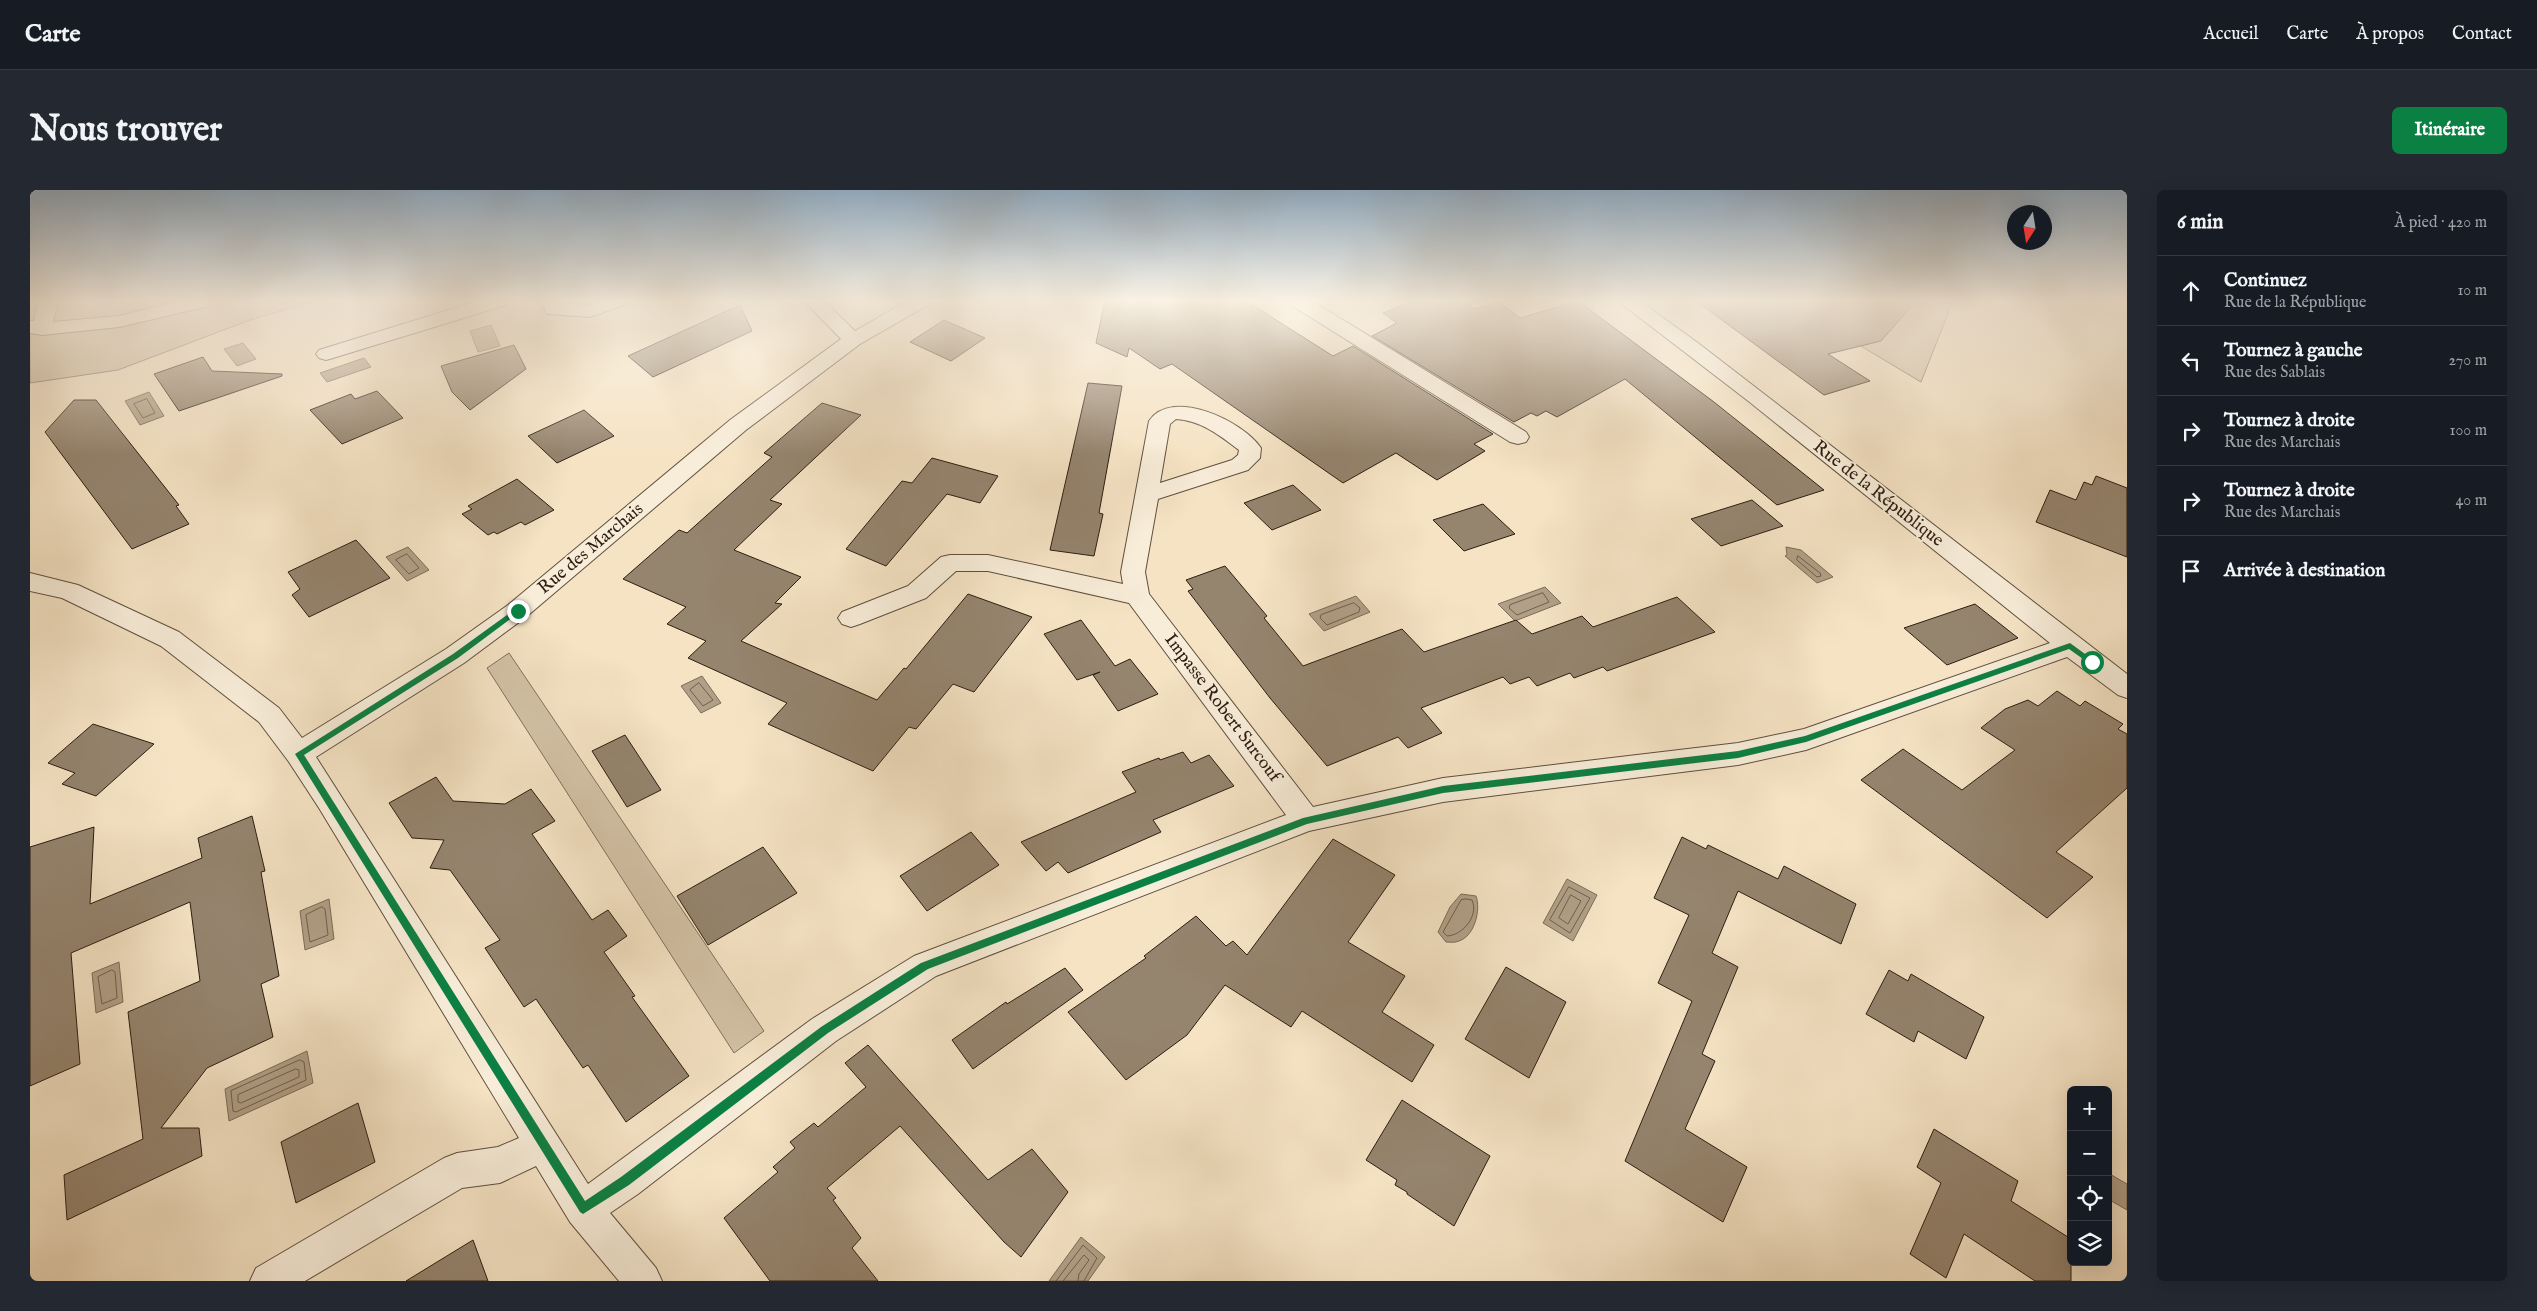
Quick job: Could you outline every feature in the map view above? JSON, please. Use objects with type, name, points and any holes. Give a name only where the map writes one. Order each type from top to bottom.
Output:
[{"type":"street","points":[[326,354],[333,352]]},
{"type":"street","name":"Rue des Marchais","points":[[299,754],[455,656],[518,611],[738,424],[837,352]]},
{"type":"street","points":[[1380,352],[1518,437]]},
{"type":"street","name":"Rue de la République","points":[[1695,352],[1761,401],[2070,646],[2127,688]]},
{"type":"street","points":[[851,618],[917,592],[950,563],[988,564],[1136,596],[1133,572],[1146,496],[1160,421],[1172,412],[1192,413],[1212,420],[1250,448],[1249,458],[1240,465],[1146,496]]},
{"type":"street","points":[[30,582],[69,591],[170,639],[269,715],[299,754],[583,1209],[643,1281]]},
{"type":"street","name":"Impasse Robert Surcouf","points":[[1136,596],[1306,820]]},
{"type":"street","points":[[583,1209],[625,1181],[824,1030],[925,966],[1306,820],[1443,790],[1738,754],[1796,741],[2070,646]]},
{"type":"street","points":[[269,1281],[457,1171],[500,1165],[542,1145]]},
{"type":"shaded area","points":[[30,352],[166,352],[118,370],[30,383]]},
{"type":"shaded area","points":[[1871,352],[1933,352],[1921,382]]},
{"type":"shaded area","points":[[509,653],[764,1031],[734,1053],[487,668]]},
{"type":"water","points":[[226,352],[250,352],[256,359],[237,366]]},
{"type":"water","points":[[364,358],[371,367],[327,382],[320,373]]},
{"type":"water","points":[[149,392],[164,416],[140,425],[125,401]]},
{"type":"water","points":[[408,547],[429,570],[407,581],[386,557]]},
{"type":"water","points":[[1786,547],[1801,550],[1833,577],[1817,583],[1785,556],[1787,555]]},
{"type":"water","points":[[1545,587],[1561,603],[1515,621],[1498,604]]},
{"type":"water","points":[[1356,596],[1370,612],[1324,631],[1309,614]]},
{"type":"water","points":[[702,676],[721,703],[701,713],[681,686]]},
{"type":"water","points":[[1567,879],[1597,895],[1573,941],[1543,923]]},
{"type":"water","points":[[1461,894],[1476,896],[1478,908],[1475,922],[1465,938],[1456,942],[1446,942],[1438,932],[1450,907]]},
{"type":"water","points":[[329,899],[334,939],[305,950],[300,911]]},
{"type":"water","points":[[119,962],[123,1002],[96,1013],[92,973]]},
{"type":"water","points":[[307,1051],[313,1083],[229,1121],[225,1089]]},
{"type":"water","points":[[2112,1175],[2127,1184],[2127,1210],[2112,1201]]},
{"type":"water","points":[[1081,1237],[1105,1257],[1088,1281],[1049,1281]]},
{"type":"building","points":[[490,352],[517,352],[526,369],[470,410],[452,392],[441,366]]},
{"type":"building","points":[[637,352],[707,352],[653,377],[628,356]]},
{"type":"building","points":[[931,352],[964,352],[951,361]]},
{"type":"building","points":[[1116,352],[1128,352],[1127,357]]},
{"type":"building","points":[[1135,352],[1327,352],[1333,356],[1341,352],[1362,352],[1493,434],[1474,444],[1485,451],[1437,480],[1396,453],[1343,483],[1172,364],[1160,369]]},
{"type":"building","points":[[1398,352],[1647,352],[1714,402],[1824,490],[1777,505],[1625,379],[1557,417],[1546,411],[1537,416],[1531,413],[1514,422]]},
{"type":"building","points":[[1765,352],[1837,352],[1828,354],[1870,381],[1824,395]]},
{"type":"building","points":[[203,357],[212,371],[282,374],[282,376],[179,411],[154,374]]},
{"type":"building","points":[[1088,383],[1122,386],[1099,513],[1103,514],[1094,556],[1050,550]]},
{"type":"building","points":[[377,391],[403,418],[342,444],[310,410],[351,394],[355,399]]},
{"type":"building","points":[[74,400],[96,400],[179,505],[176,506],[189,524],[132,549],[45,432]]},
{"type":"building","points":[[822,403],[861,415],[770,500],[782,504],[734,550],[801,577],[775,603],[782,604],[741,641],[877,700],[904,668],[906,669],[968,594],[1032,617],[974,692],[953,684],[916,729],[909,727],[873,771],[768,724],[787,703],[688,658],[706,641],[667,624],[686,607],[623,579],[679,530],[687,533],[772,457],[764,453]]},
{"type":"building","points":[[584,410],[614,436],[557,463],[528,436]]},
{"type":"building","points":[[932,458],[998,476],[980,503],[947,494],[886,566],[846,549],[902,481],[912,483]]},
{"type":"building","points":[[2096,476],[2127,488],[2127,557],[2036,522],[2050,490],[2076,500],[2084,482],[2092,485]]},
{"type":"building","points":[[517,479],[554,510],[525,525],[521,522],[497,534],[494,532],[488,535],[462,514],[472,509],[468,506]]},
{"type":"building","points":[[1293,485],[1321,510],[1272,530],[1244,503]]},
{"type":"building","points":[[1752,500],[1783,526],[1721,546],[1691,519]]},
{"type":"building","points":[[1483,504],[1515,534],[1464,551],[1433,520]]},
{"type":"building","points":[[356,540],[390,578],[309,617],[292,595],[300,589],[288,572]]},
{"type":"building","points":[[1225,566],[1267,616],[1264,618],[1303,666],[1402,629],[1424,652],[1516,620],[1532,634],[1582,616],[1593,627],[1677,597],[1715,632],[1607,671],[1603,667],[1574,678],[1570,673],[1537,686],[1529,677],[1510,684],[1503,677],[1421,708],[1442,733],[1408,748],[1398,737],[1327,766],[1270,698],[1188,591],[1193,589],[1186,580]]},
{"type":"building","points":[[1975,604],[2018,638],[1947,665],[1904,628]]},
{"type":"building","points":[[1081,620],[1115,666],[1130,659],[1158,694],[1118,711],[1093,675],[1100,672],[1077,680],[1044,634]]},
{"type":"building","points":[[2057,691],[2080,706],[2085,701],[2123,724],[2118,729],[2127,734],[2127,788],[2056,852],[2093,877],[2047,918],[1861,780],[1903,749],[1962,790],[2015,750],[1981,728],[2005,709],[2028,700],[2038,706]]},
{"type":"building","points":[[93,724],[154,744],[96,796],[62,784],[75,773],[48,763]]},
{"type":"building","points":[[625,735],[661,790],[627,807],[592,751]]},
{"type":"building","points":[[1183,752],[1191,763],[1209,755],[1234,786],[1153,820],[1161,832],[1068,873],[1058,862],[1046,871],[1021,842],[1136,792],[1122,772],[1159,758],[1160,760]]},
{"type":"building","points":[[436,777],[453,801],[505,804],[531,789],[555,821],[532,834],[592,920],[608,910],[627,936],[604,952],[635,996],[632,997],[689,1076],[626,1122],[588,1065],[583,1068],[536,999],[524,1007],[485,948],[500,940],[450,870],[430,868],[444,840],[412,838],[389,803]]},
{"type":"building","points":[[252,816],[265,871],[261,872],[279,976],[261,984],[273,1037],[207,1068],[161,1128],[199,1128],[202,1156],[67,1220],[64,1175],[143,1139],[128,1012],[200,981],[190,902],[71,953],[80,1064],[30,1086],[30,847],[94,827],[90,904],[202,858],[198,838]]},
{"type":"building","points":[[971,832],[999,865],[927,911],[900,876]]},
{"type":"building","points":[[1682,837],[1706,849],[1708,845],[1778,879],[1784,866],[1856,904],[1841,944],[1738,891],[1712,953],[1738,967],[1702,1054],[1715,1061],[1685,1129],[1747,1167],[1723,1222],[1625,1161],[1692,1001],[1658,983],[1689,915],[1654,898]]},
{"type":"building","points":[[1333,839],[1395,875],[1348,942],[1405,976],[1382,1012],[1434,1045],[1412,1082],[1302,1011],[1291,1027],[1225,985],[1187,1035],[1126,1080],[1068,1012],[1146,958],[1144,956],[1196,916],[1226,946],[1233,941],[1247,955]]},
{"type":"building","points":[[763,847],[797,893],[708,945],[677,896]]},
{"type":"building","points":[[1506,967],[1566,1002],[1529,1078],[1465,1039]]},
{"type":"building","points":[[1065,968],[1083,990],[973,1069],[952,1040],[1006,1002],[1007,1004]]},
{"type":"building","points":[[1889,970],[1908,981],[1911,974],[1984,1017],[1966,1059],[1918,1031],[1914,1042],[1866,1014]]},
{"type":"building","points":[[868,1045],[988,1180],[1032,1149],[1068,1192],[1021,1257],[1004,1242],[900,1126],[827,1188],[836,1198],[833,1200],[861,1238],[852,1248],[878,1281],[770,1281],[724,1218],[778,1172],[773,1167],[795,1148],[790,1142],[814,1123],[818,1127],[866,1087],[845,1063]]},
{"type":"building","points":[[1402,1100],[1490,1156],[1454,1226],[1395,1185],[1397,1180],[1366,1160]]},
{"type":"building","points":[[358,1103],[375,1162],[296,1203],[281,1142]]},
{"type":"building","points":[[1934,1129],[2018,1181],[2011,1201],[2067,1236],[2067,1266],[2071,1266],[2071,1281],[2035,1281],[1964,1234],[1946,1278],[1910,1254],[1941,1183],[1917,1167]]},
{"type":"building","points":[[473,1240],[488,1281],[406,1281]]},
{"type":"route","points":[[518,611],[455,656],[299,754],[583,1209],[625,1181],[824,1030],[925,966],[1306,820],[1443,790],[1738,754],[1806,739],[2070,646],[2092,662]]}]
